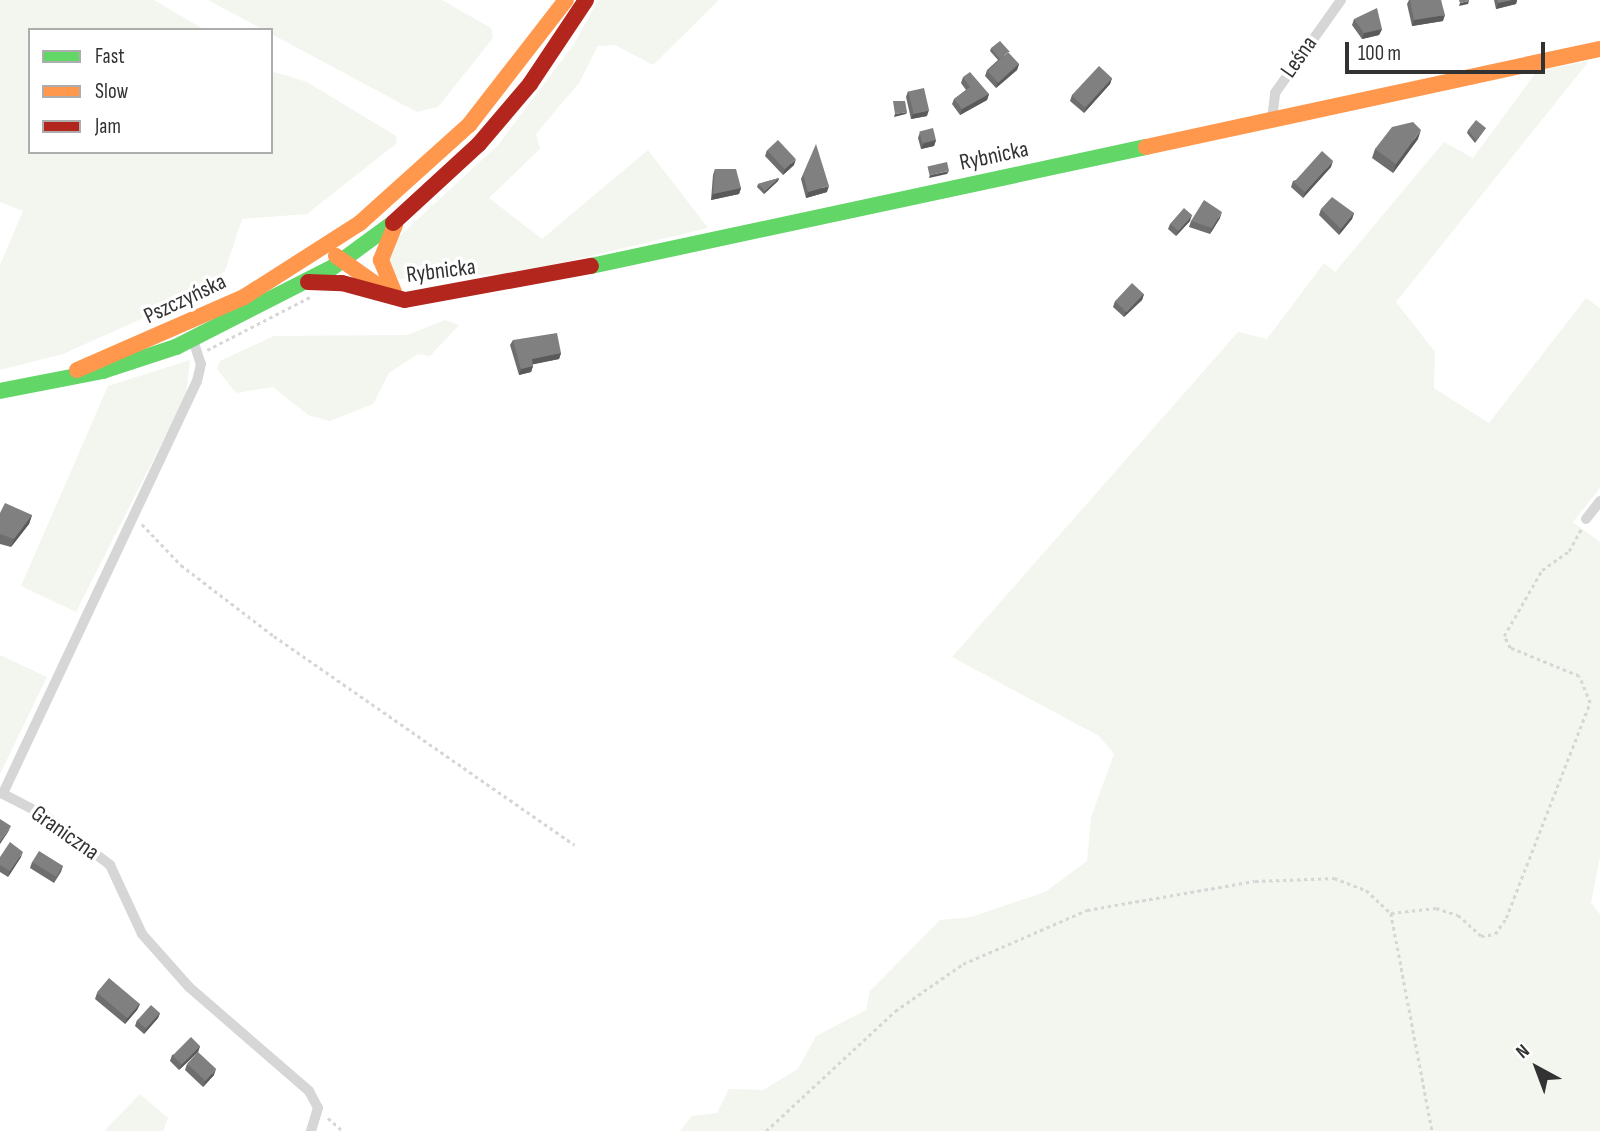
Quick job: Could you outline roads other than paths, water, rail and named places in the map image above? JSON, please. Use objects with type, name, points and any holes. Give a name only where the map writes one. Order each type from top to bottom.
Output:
[{"type":"main road","name":"Pszczyńska","points":[[0,391],[72,373],[200,319],[312,256],[360,223],[468,125],[566,0]]},
{"type":"main road","name":"Pszczyńska","points":[[72,373],[103,371],[193,340],[309,282],[344,259],[397,219],[501,120],[586,0]]},
{"type":"main road","name":"Rybnicka","points":[[309,282],[356,288],[397,298],[453,296],[1600,49]]},
{"type":"main road","points":[[397,219],[381,260],[397,298]]},
{"type":"main road","points":[[356,288],[344,259],[360,223]]},
{"type":"main road","points":[[312,256],[344,259]]},
{"type":"main road","name":"Rybnicka","points":[[344,259],[397,298]]},
{"type":"street","name":"Leśna","points":[[1272,119],[1275,93],[1341,0]]},
{"type":"street","name":"Graniczna","points":[[193,340],[201,371],[1,794],[46,816],[110,864],[142,934],[189,987],[309,1091],[318,1108],[311,1131]]},
{"type":"street","points":[[1586,519],[1600,501]]}]
